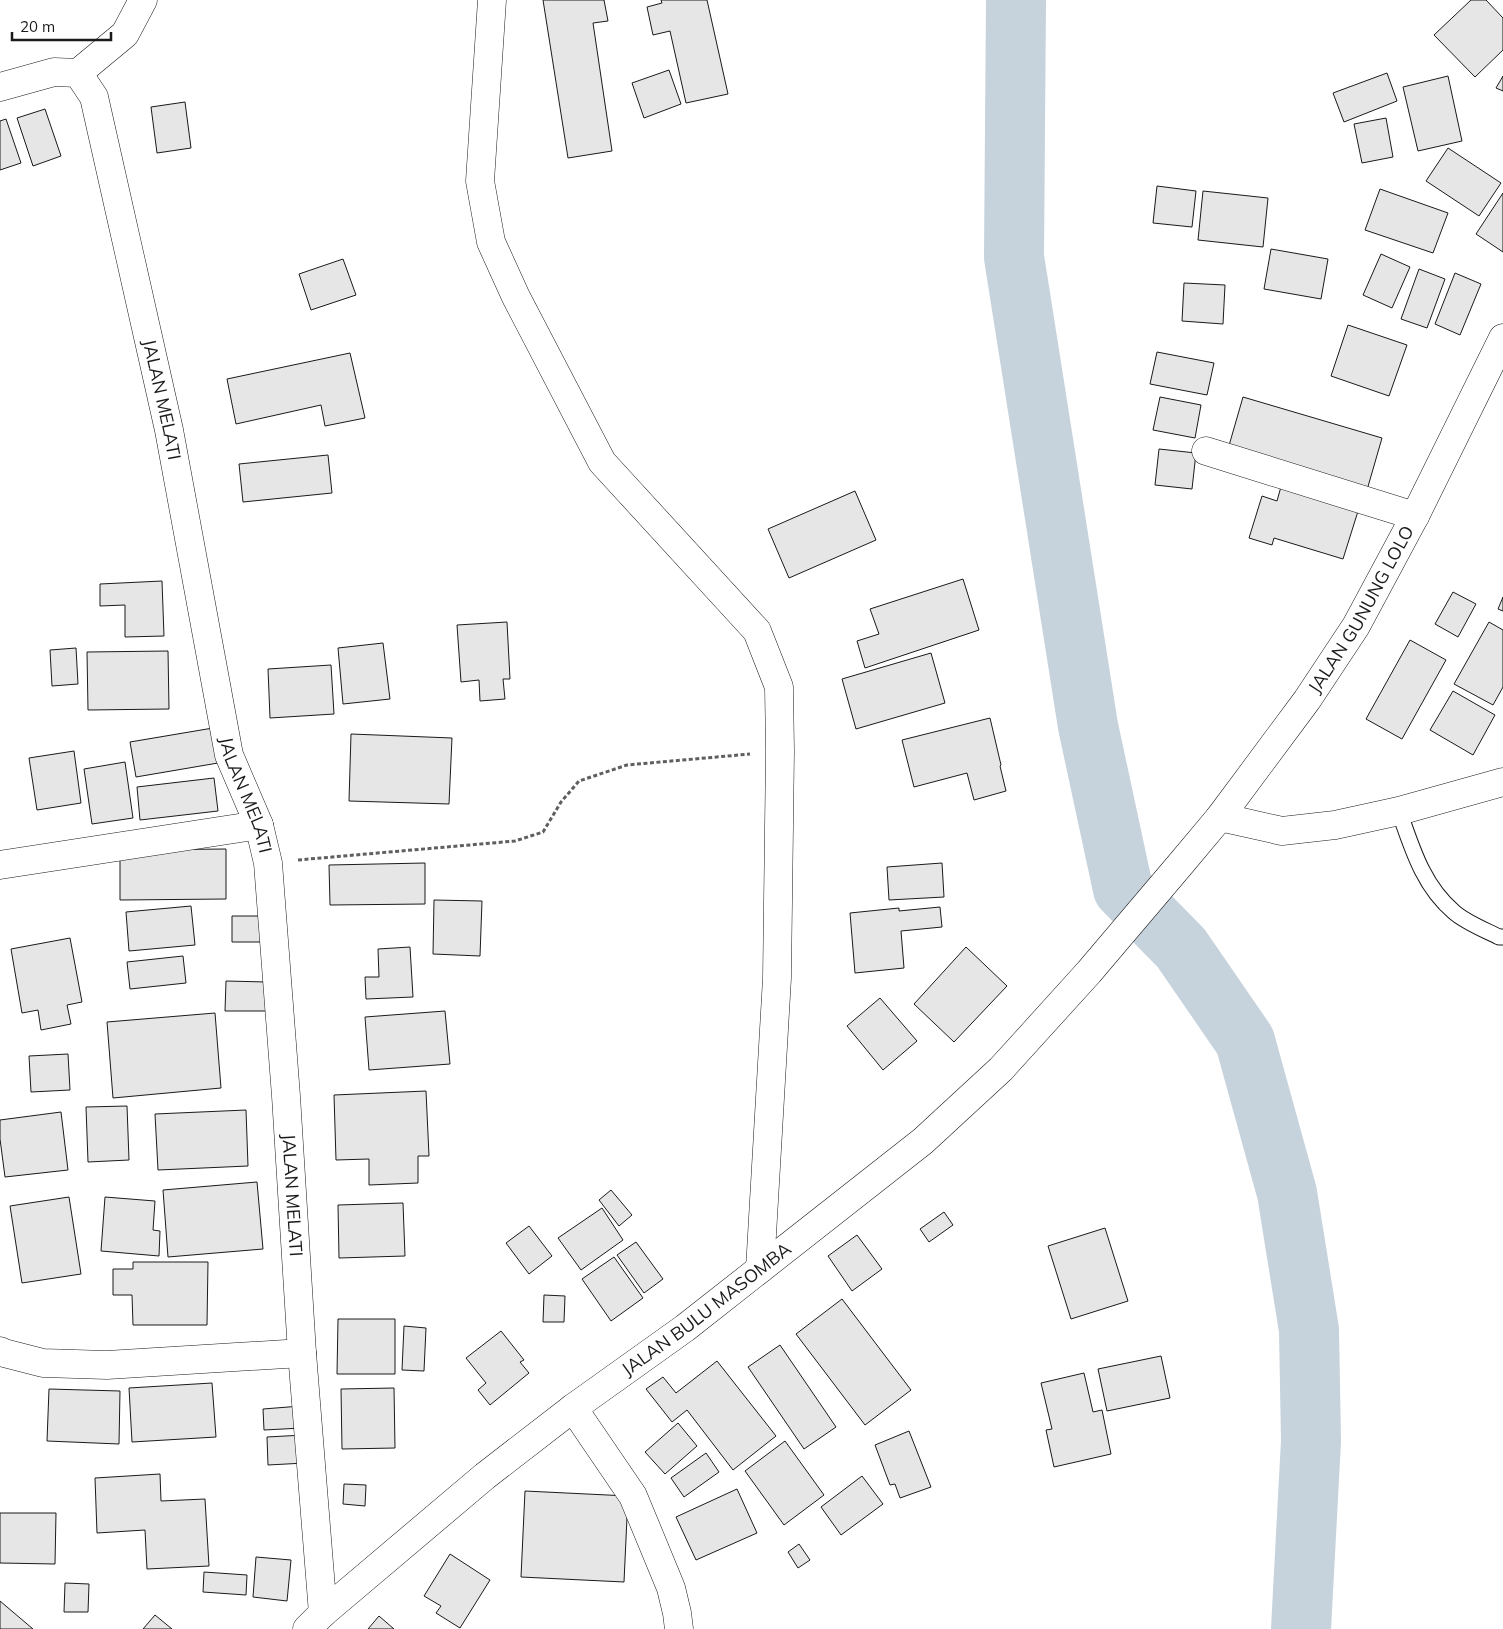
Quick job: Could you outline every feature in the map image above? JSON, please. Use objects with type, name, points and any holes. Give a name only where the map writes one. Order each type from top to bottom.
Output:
[{"type":"street","points":[[0,87],[54,72],[78,74],[126,34],[143,0]]},
{"type":"street","points":[[492,0],[480,181],[491,242],[516,296],[602,462],[757,631],[779,687],[777,978],[760,1269]]},
{"type":"street","name":"JALAN MELATI","points":[[78,74],[94,97],[169,430],[229,755],[259,825],[268,863],[286,1096],[302,1353],[315,1621]]},
{"type":"street","name":"JALAN GUNUNG LOLO","points":[[1184,860],[1220,816],[1307,700],[1356,626],[1415,516],[1503,338]]},
{"type":"street","points":[[1206,451],[1415,516]]},
{"type":"street","points":[[1220,816],[1282,831],[1335,825],[1399,811],[1503,782]]},
{"type":"street","points":[[0,865],[259,825]]},
{"type":"street","name":"JALAN BULU MASOMBA","points":[[315,1621],[485,1476],[574,1408],[685,1328],[924,1141],[1001,1069],[1089,972],[1184,860]]},
{"type":"street","points":[[0,1351],[43,1363],[107,1365],[302,1353]]},
{"type":"street","points":[[574,1408],[632,1496],[670,1588],[678,1613],[679,1629]]},
{"type":"lane","points":[[1399,811],[1420,868],[1434,892],[1455,913],[1499,937],[1503,937]]},
{"type":"path","points":[[268,863],[515,841],[543,832],[561,802],[579,781],[627,765],[780,752]]},
{"type":"building","points":[[543,0],[604,0],[608,21],[593,23],[612,151],[568,158]]},
{"type":"building","points":[[661,0],[707,0],[728,94],[686,103],[670,31],[653,35],[647,7],[662,3]]},
{"type":"building","points":[[1471,0],[1486,0],[1503,18],[1503,50],[1475,77],[1434,35]]},
{"type":"building","points":[[669,70],[681,104],[644,118],[632,83]]},
{"type":"building","points":[[1387,73],[1397,101],[1344,122],[1333,93]]},
{"type":"building","points":[[1448,76],[1462,141],[1418,151],[1403,87]]},
{"type":"building","points":[[1503,76],[1503,91],[1496,88]]},
{"type":"building","points":[[185,102],[191,148],[157,153],[151,107]]},
{"type":"building","points":[[45,109],[61,156],[33,166],[17,118]]},
{"type":"building","points":[[1386,118],[1393,157],[1362,163],[1354,124]]},
{"type":"building","points":[[6,119],[21,163],[0,170],[0,121]]},
{"type":"building","points":[[1448,148],[1501,183],[1479,216],[1426,181]]},
{"type":"building","points":[[1157,186],[1196,191],[1192,227],[1153,223]]},
{"type":"building","points":[[1380,189],[1448,213],[1433,253],[1365,230]]},
{"type":"building","points":[[1203,191],[1268,198],[1263,247],[1198,240]]},
{"type":"building","points":[[1503,193],[1503,252],[1476,234]]},
{"type":"building","points":[[1271,249],[1328,259],[1321,299],[1264,289]]},
{"type":"building","points":[[1381,254],[1410,267],[1392,308],[1363,295]]},
{"type":"building","points":[[343,259],[356,295],[311,310],[299,274]]},
{"type":"building","points":[[1419,269],[1445,279],[1427,328],[1401,319]]},
{"type":"building","points":[[1455,273],[1481,284],[1460,335],[1435,324]]},
{"type":"building","points":[[1184,283],[1225,285],[1223,324],[1182,321]]},
{"type":"building","points":[[1348,325],[1407,345],[1389,396],[1331,376]]},
{"type":"building","points":[[1157,352],[1214,363],[1207,395],[1150,384]]},
{"type":"building","points":[[350,353],[365,418],[325,426],[321,405],[236,424],[227,379]]},
{"type":"building","points":[[1160,397],[1201,405],[1195,438],[1153,430]]},
{"type":"building","points":[[1243,397],[1382,438],[1367,490],[1228,449]]},
{"type":"building","points":[[1159,449],[1196,453],[1192,489],[1155,485]]},
{"type":"building","points":[[328,455],[332,493],[243,502],[239,464]]},
{"type":"building","points":[[1282,483],[1359,508],[1343,559],[1274,538],[1272,545],[1249,538],[1262,496],[1277,501]]},
{"type":"building","points":[[855,491],[876,540],[789,578],[768,529]]},
{"type":"building","points":[[963,579],[979,630],[865,668],[857,641],[879,634],[870,609]]},
{"type":"building","points":[[162,581],[164,636],[125,637],[125,605],[100,606],[100,584]]},
{"type":"building","points":[[1453,592],[1476,604],[1458,637],[1435,624]]},
{"type":"building","points":[[1503,597],[1503,611],[1498,609]]},
{"type":"building","points":[[507,622],[510,679],[503,679],[505,699],[480,701],[479,680],[461,682],[457,625]]},
{"type":"building","points":[[1489,622],[1503,630],[1503,687],[1493,705],[1454,684]]},
{"type":"building","points":[[1410,640],[1446,660],[1402,739],[1366,719]]},
{"type":"building","points":[[383,643],[390,699],[343,704],[338,648]]},
{"type":"building","points":[[76,648],[78,684],[52,686],[50,650]]},
{"type":"building","points":[[168,651],[169,709],[88,710],[87,652]]},
{"type":"building","points":[[931,653],[945,703],[856,729],[842,679]]},
{"type":"building","points":[[331,665],[334,714],[270,718],[268,669]]},
{"type":"building","points":[[1453,691],[1495,715],[1473,755],[1430,730]]},
{"type":"building","points":[[990,718],[1006,791],[974,800],[967,773],[914,787],[902,740]]},
{"type":"building","points":[[213,728],[218,763],[136,777],[130,742]]},
{"type":"building","points":[[351,734],[452,738],[449,804],[349,801]]},
{"type":"building","points":[[74,751],[81,803],[37,810],[29,758]]},
{"type":"building","points":[[125,762],[133,818],[92,824],[84,769]]},
{"type":"building","points":[[214,778],[218,811],[140,820],[137,787]]},
{"type":"building","points":[[226,849],[226,899],[120,900],[120,850]]},
{"type":"building","points":[[425,863],[425,904],[330,905],[329,865]]},
{"type":"building","points":[[942,863],[944,897],[889,900],[887,867]]},
{"type":"building","points":[[434,900],[482,901],[480,956],[433,954]]},
{"type":"building","points":[[191,906],[195,945],[129,951],[126,912]]},
{"type":"building","points":[[940,907],[942,927],[901,931],[904,968],[855,973],[850,913],[899,908],[899,911]]},
{"type":"building","points":[[232,916],[269,916],[269,942],[232,942]]},
{"type":"building","points":[[70,938],[82,1002],[67,1005],[71,1024],[41,1030],[38,1010],[22,1013],[11,949]]},
{"type":"building","points":[[410,947],[413,997],[366,999],[365,977],[379,977],[378,949]]},
{"type":"building","points":[[966,947],[1007,986],[954,1042],[914,1004]]},
{"type":"building","points":[[183,956],[186,983],[130,989],[127,962]]},
{"type":"building","points":[[226,981],[267,982],[266,1011],[225,1011]]},
{"type":"building","points":[[880,998],[917,1041],[883,1070],[847,1026]]},
{"type":"building","points":[[445,1011],[450,1064],[369,1070],[365,1017]]},
{"type":"building","points":[[215,1013],[221,1088],[113,1098],[107,1022]]},
{"type":"building","points":[[68,1054],[70,1090],[31,1092],[29,1056]]},
{"type":"building","points":[[426,1091],[429,1156],[418,1156],[418,1183],[369,1185],[369,1159],[336,1160],[334,1095]]},
{"type":"building","points":[[127,1106],[129,1160],[88,1162],[86,1107]]},
{"type":"building","points":[[246,1110],[248,1166],[158,1170],[155,1114]]},
{"type":"building","points":[[61,1112],[68,1170],[5,1177],[0,1139],[0,1120]]},
{"type":"building","points":[[257,1182],[263,1249],[168,1257],[163,1190]]},
{"type":"building","points":[[611,1190],[632,1215],[619,1226],[599,1200]]},
{"type":"building","points":[[69,1197],[81,1274],[22,1283],[10,1206]]},
{"type":"building","points":[[105,1197],[155,1201],[153,1230],[160,1231],[159,1256],[101,1251]]},
{"type":"building","points":[[403,1203],[405,1256],[339,1258],[338,1205]]},
{"type":"building","points":[[602,1208],[623,1240],[581,1270],[558,1238]]},
{"type":"building","points":[[944,1212],[953,1225],[929,1242],[920,1229]]},
{"type":"building","points":[[529,1226],[552,1256],[529,1274],[506,1243]]},
{"type":"building","points":[[1105,1228],[1128,1301],[1071,1319],[1048,1246]]},
{"type":"building","points":[[857,1235],[882,1269],[852,1291],[828,1256]]},
{"type":"building","points":[[636,1242],[663,1279],[644,1293],[617,1255]]},
{"type":"building","points":[[614,1257],[643,1298],[611,1321],[582,1279]]},
{"type":"building","points":[[133,1262],[208,1262],[207,1325],[133,1325],[132,1295],[113,1295],[113,1269],[133,1269]]},
{"type":"building","points":[[544,1295],[565,1296],[564,1322],[543,1322]]},
{"type":"building","points":[[842,1299],[911,1390],[865,1425],[796,1334]]},
{"type":"building","points":[[338,1319],[395,1319],[395,1374],[337,1374]]},
{"type":"building","points":[[404,1326],[426,1328],[424,1371],[402,1370]]},
{"type":"building","points":[[501,1331],[524,1360],[520,1362],[529,1373],[490,1405],[478,1390],[486,1383],[466,1358]]},
{"type":"building","points":[[780,1345],[836,1427],[804,1449],[748,1367]]},
{"type":"building","points":[[1161,1356],[1170,1398],[1107,1411],[1098,1369]]},
{"type":"building","points":[[717,1361],[776,1436],[733,1470],[687,1410],[672,1422],[646,1389],[663,1377],[676,1393]]},
{"type":"building","points":[[1084,1373],[1093,1412],[1102,1410],[1111,1454],[1054,1467],[1046,1430],[1052,1429],[1041,1383]]},
{"type":"building","points":[[212,1383],[216,1437],[132,1442],[129,1388]]},
{"type":"building","points":[[394,1388],[395,1448],[342,1449],[341,1389]]},
{"type":"building","points":[[49,1389],[120,1391],[119,1444],[47,1441]]},
{"type":"building","points":[[301,1406],[302,1428],[264,1430],[263,1409]]},
{"type":"building","points":[[678,1423],[697,1446],[665,1474],[645,1452]]},
{"type":"building","points":[[909,1431],[931,1487],[900,1498],[895,1484],[890,1485],[875,1445]]},
{"type":"building","points":[[304,1435],[305,1463],[268,1465],[267,1437]]},
{"type":"building","points":[[785,1441],[824,1495],[784,1525],[745,1471]]},
{"type":"building","points":[[706,1453],[719,1472],[684,1497],[671,1478]]},
{"type":"building","points":[[160,1474],[161,1501],[205,1499],[209,1566],[147,1569],[145,1530],[97,1533],[95,1478]]},
{"type":"building","points":[[862,1476],[883,1504],[841,1535],[821,1507]]},
{"type":"building","points":[[344,1484],[366,1485],[365,1506],[343,1504]]},
{"type":"building","points":[[737,1489],[757,1533],[696,1560],[676,1517]]},
{"type":"building","points":[[525,1491],[628,1496],[624,1582],[521,1577]]},
{"type":"building","points":[[0,1513],[56,1513],[55,1564],[0,1563]]},
{"type":"building","points":[[799,1544],[810,1560],[798,1568],[788,1552]]},
{"type":"building","points":[[450,1554],[490,1580],[460,1628],[436,1613],[441,1606],[424,1596]]},
{"type":"building","points":[[256,1557],[291,1560],[287,1601],[253,1597]]},
{"type":"building","points":[[204,1572],[247,1575],[246,1595],[203,1592]]},
{"type":"building","points":[[65,1583],[89,1584],[88,1612],[64,1612]]},
{"type":"building","points":[[0,1601],[33,1629],[0,1629]]},
{"type":"building","points":[[155,1615],[172,1629],[143,1629]]},
{"type":"building","points":[[379,1616],[394,1629],[368,1629]]},
{"type":"waterway","points":[[1016,0],[1014,257],[1088,726],[1123,889],[1181,948],[1245,1041],[1287,1193],[1309,1330],[1311,1441],[1301,1629]]}]
